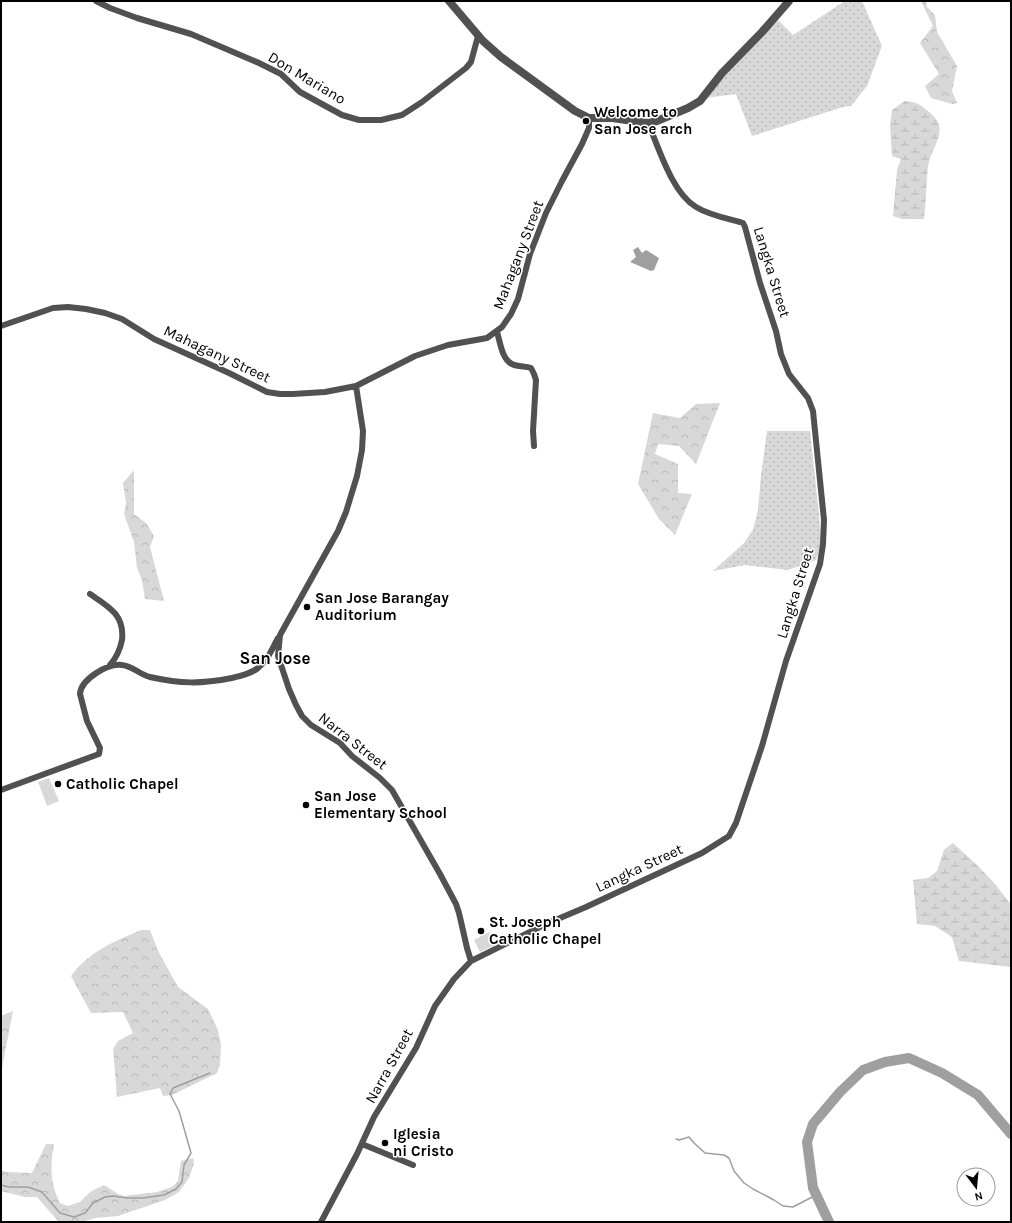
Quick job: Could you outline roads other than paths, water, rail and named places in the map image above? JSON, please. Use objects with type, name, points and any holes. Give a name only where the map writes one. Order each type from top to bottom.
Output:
[{"type":"street","name":"Don Mariano","points":[[96,1],[137,18],[191,34],[259,63],[281,74],[305,95],[342,115],[359,120],[394,118],[402,115],[422,102],[466,68],[471,62],[478,36]]},
{"type":"street","points":[[449,1],[478,36],[501,57],[575,111],[589,118],[612,118],[648,123],[657,121],[688,108],[700,101],[722,73],[762,32],[789,1]]},
{"type":"street","name":"Mahagany Street","points":[[1,326],[53,308],[68,307],[86,309],[105,313],[122,319],[154,339],[267,392],[294,394],[325,392],[356,386],[415,356],[448,345],[487,338],[497,332],[506,322],[518,299],[530,254],[541,226],[589,128],[589,118]]},
{"type":"street","name":"Langka Street","points":[[471,961],[546,924],[702,853],[728,838],[736,823],[762,746],[786,661],[820,564],[824,544],[824,520],[813,411],[808,398],[789,374],[781,354],[776,331],[760,283],[745,227],[743,223],[703,211],[683,196],[673,182],[648,123]]},
{"type":"street","points":[[497,332],[508,362],[531,368],[534,374],[536,385],[532,431],[534,446]]},
{"type":"street","name":"Narra Street","points":[[321,1222],[362,1144],[374,1117],[416,1048],[435,1006],[454,979],[471,961],[466,948],[456,904],[392,790],[380,778],[352,756],[340,743],[311,725],[302,716],[296,705],[280,663],[278,648],[280,635],[330,548],[351,497],[357,476],[362,450],[362,420],[356,386]]},
{"type":"street","points":[[90,594],[111,609],[118,616],[122,624],[123,632],[120,649],[115,660],[109,667]]},
{"type":"street","points":[[1,790],[100,754],[100,748],[84,713],[80,691],[88,680],[102,670],[116,664],[127,665],[148,677],[182,683],[202,683],[243,675],[257,669],[266,660],[280,635]]},
{"type":"street","points":[[266,660],[280,663]]},
{"type":"street","points":[[362,1144],[413,1166]]},
{"type":"waterway","points":[[829,1222],[813,1188],[807,1142],[813,1124],[840,1092],[863,1070],[885,1062],[909,1058],[942,1073],[978,1095],[1011,1134]]},
{"type":"waterway","points":[[1,1185],[9,1187],[28,1187],[42,1192],[60,1213],[74,1217],[85,1213],[93,1203],[105,1197],[113,1196],[143,1198],[164,1195],[176,1189],[182,1182],[184,1165],[191,1153],[179,1111],[170,1094],[173,1088],[210,1073]]},
{"type":"waterway","points":[[676,1139],[679,1140],[689,1137],[705,1153],[724,1155],[729,1158],[734,1171],[744,1183],[783,1206],[793,1207],[816,1195]]},
{"type":"place","name":"Welcome to San Jose arch","points":[[586,121]]},
{"type":"place","name":"San Jose Barangay Auditorium","points":[[307,607]]},
{"type":"place","name":"Catholic Chapel","points":[[58,784]]},
{"type":"place","name":"San Jose Elementary School","points":[[306,805]]},
{"type":"place","name":"St. Joseph Catholic Chapel","points":[[481,931]]},
{"type":"place","name":"Iglesia ni Cristo","points":[[385,1143]]},
{"type":"district","name":"San Jose","points":[[275,658]]}]
